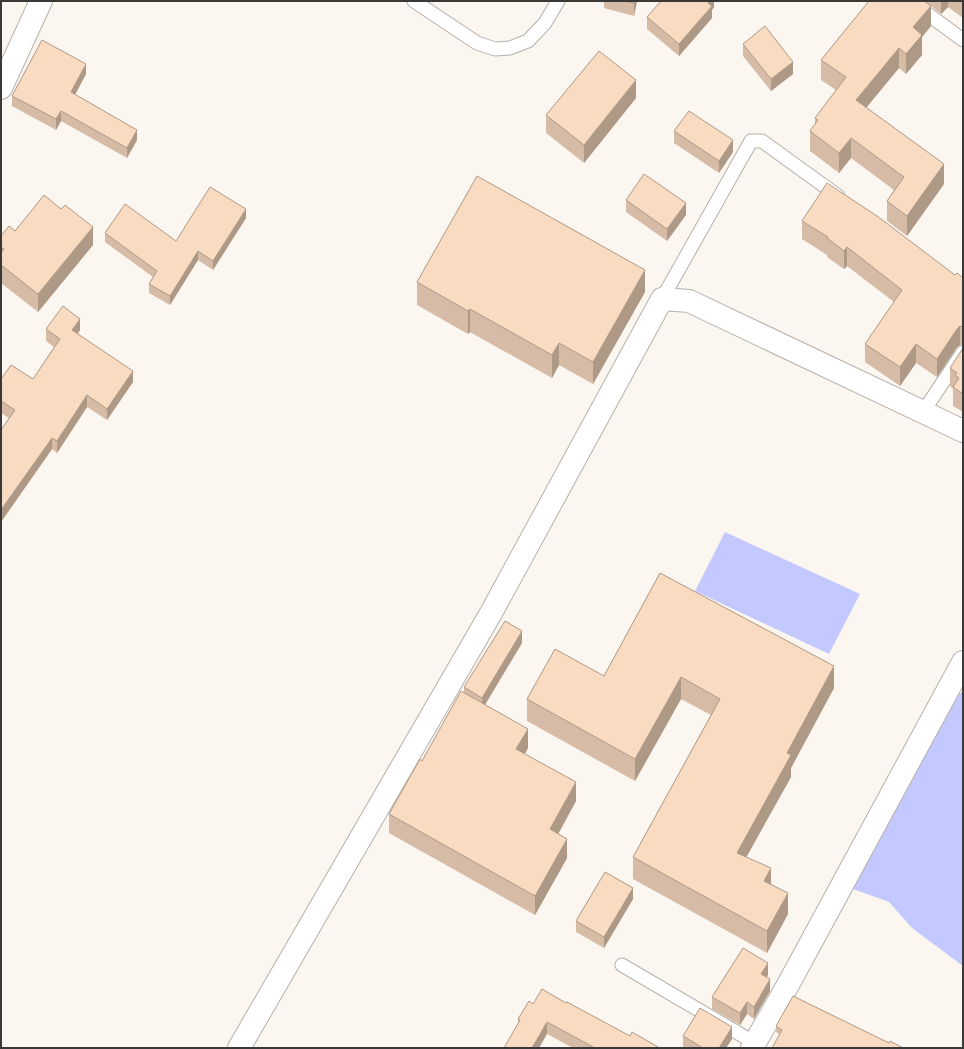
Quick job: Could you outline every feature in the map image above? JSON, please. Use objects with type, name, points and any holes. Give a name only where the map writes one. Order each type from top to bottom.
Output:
[{"type":"street","points":[[1,88],[41,1]]},
{"type":"street","points":[[239,1048],[491,613],[662,299],[689,301],[963,431]]},
{"type":"street","points":[[754,1046],[963,662]]},
{"type":"lane","points":[[421,3],[477,43],[495,49],[510,48],[528,41],[545,22],[558,1]]},
{"type":"lane","points":[[910,1],[963,40]]},
{"type":"lane","points":[[662,299],[751,141],[762,140],[850,204]]},
{"type":"lane","points":[[923,412],[963,352]]},
{"type":"lane","points":[[622,965],[754,1046]]},
{"type":"shaded area","points":[[725,532],[860,594],[829,654],[695,591]]},
{"type":"shaded area","points":[[963,692],[963,966],[912,928],[889,902],[853,889],[873,844],[957,694]]},
{"type":"building","points":[[624,1],[635,1],[634,3]]},
{"type":"building","points":[[661,1],[709,1],[708,3],[712,6],[679,44],[647,17]]},
{"type":"building","points":[[869,1],[924,1],[931,6],[913,27],[922,35],[906,54],[899,48],[856,100],[944,164],[907,216],[887,201],[904,177],[851,138],[839,153],[810,131],[818,120],[815,118],[846,77],[821,60]]},
{"type":"building","points":[[765,26],[793,62],[771,79],[743,44]]},
{"type":"building","points":[[42,40],[86,64],[71,92],[137,130],[127,148],[61,111],[56,119],[12,96]]},
{"type":"building","points":[[599,51],[636,80],[584,145],[546,115]]},
{"type":"building","points":[[689,111],[733,140],[719,161],[674,131]]},
{"type":"building","points":[[644,174],[686,203],[667,229],[626,200]]},
{"type":"building","points":[[477,176],[645,270],[593,362],[559,343],[552,355],[470,309],[468,311],[417,282]]},
{"type":"building","points":[[827,183],[877,216],[955,275],[957,273],[963,278],[963,327],[960,326],[957,329],[937,359],[916,344],[900,367],[865,344],[902,290],[847,247],[844,251],[827,238],[828,237],[802,221]]},
{"type":"building","points":[[210,187],[246,209],[213,261],[198,251],[170,296],[149,284],[157,271],[105,233],[125,204],[176,241]]},
{"type":"building","points":[[44,195],[61,209],[65,205],[93,227],[38,294],[1,265],[1,253],[4,249],[1,247],[1,236],[9,226],[15,231]]},
{"type":"building","points":[[63,306],[80,319],[72,330],[133,371],[107,409],[87,395],[57,441],[52,438],[1,510],[1,430],[15,410],[1,401],[1,379],[11,365],[33,379],[60,339],[46,329]]},
{"type":"building","points":[[963,348],[963,394],[953,387],[959,378],[955,375],[957,373],[950,368]]},
{"type":"building","points":[[660,573],[834,666],[787,753],[791,755],[737,853],[771,868],[764,881],[788,893],[767,931],[633,857],[720,699],[681,677],[635,759],[527,699],[555,649],[604,676]]},
{"type":"building","points":[[505,621],[522,631],[482,698],[464,687]]},
{"type":"building","points":[[461,691],[528,729],[516,749],[576,782],[550,829],[567,839],[535,896],[389,814],[420,759],[422,761]]},
{"type":"building","points":[[605,872],[633,888],[604,937],[576,921]]},
{"type":"building","points":[[743,948],[768,963],[761,974],[770,979],[754,1007],[747,1002],[740,1013],[712,997]]},
{"type":"building","points":[[542,989],[630,1036],[632,1032],[658,1047],[595,1048],[547,1022],[532,1048],[504,1048],[520,1020],[518,1019],[529,1001],[533,1004]]},
{"type":"building","points":[[793,996],[889,1043],[890,1041],[903,1048],[772,1048],[782,1030],[776,1026]]},
{"type":"building","points":[[700,1008],[732,1027],[719,1048],[703,1048],[683,1036]]}]
